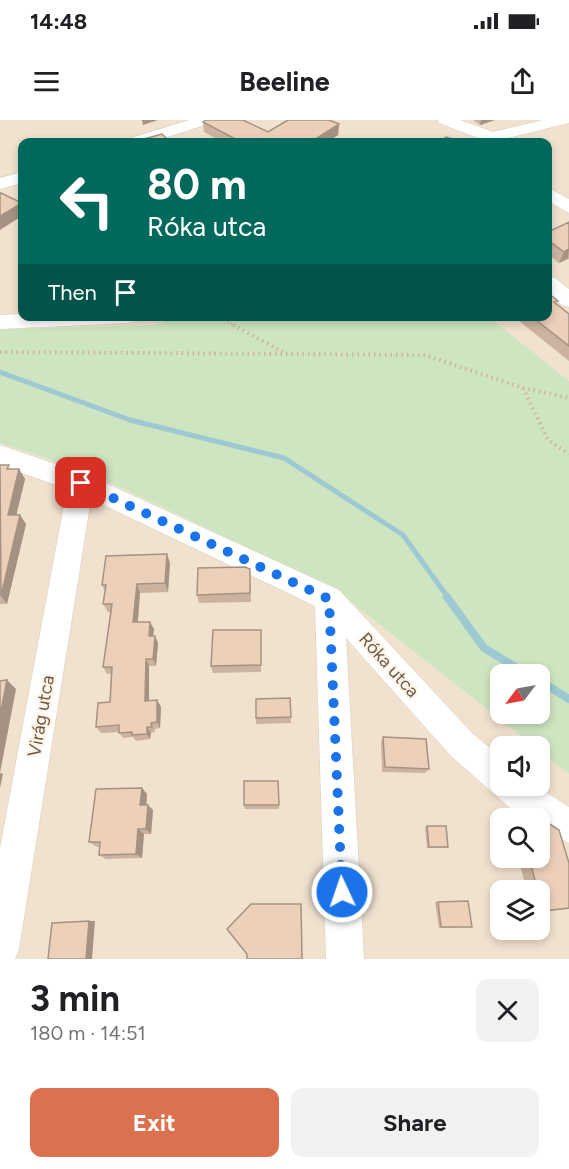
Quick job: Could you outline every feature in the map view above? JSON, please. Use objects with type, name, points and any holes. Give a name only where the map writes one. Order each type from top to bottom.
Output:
[{"type":"street","points":[[168,138],[205,120]]},
{"type":"street","points":[[445,120],[490,138]]},
{"type":"street","points":[[502,138],[563,120]]},
{"type":"street","points":[[0,184],[18,178]]},
{"type":"street","points":[[552,196],[569,207]]},
{"type":"street","points":[[552,286],[569,300]]},
{"type":"street","points":[[0,322],[21,321]]},
{"type":"street","name":"Róka utca","points":[[0,455],[81,483],[329,599],[462,746],[490,770]]},
{"type":"street","name":"Virág utca","points":[[0,949],[81,483]]},
{"type":"street","points":[[329,599],[345,959]]},
{"type":"street","points":[[522,796],[569,826]]},
{"type":"path","points":[[226,321],[283,353]]},
{"type":"path","points":[[0,352],[425,355],[523,388],[569,398]]},
{"type":"path","points":[[523,388],[548,441],[569,454]]},
{"type":"shaded area","points":[[0,120],[569,120],[569,381],[494,321],[552,321],[552,138],[18,138],[18,321],[168,321],[153,325],[0,329]]},
{"type":"shaded area","points":[[0,443],[90,473],[333,588],[490,712],[490,724],[506,724],[521,736],[490,736],[490,796],[550,796],[550,759],[569,774],[569,959],[0,959]]},
{"type":"green space","points":[[166,321],[494,321],[569,381],[569,774],[550,759],[550,736],[521,736],[506,724],[550,724],[550,664],[490,664],[490,712],[333,588],[90,473],[0,443],[0,329],[153,325]]},
{"type":"building","points":[[206,120],[243,120],[268,132],[288,120],[329,120],[339,124],[317,138],[233,138],[203,122]]},
{"type":"building","points":[[162,134],[166,138],[148,138]]},
{"type":"building","points":[[0,193],[18,201],[18,205],[0,216]]},
{"type":"building","points":[[569,222],[569,249],[564,252],[552,243],[552,230]]},
{"type":"building","points":[[552,296],[558,301],[554,302],[569,314],[569,346],[537,321],[552,321]]},
{"type":"building","points":[[0,465],[9,465],[7,469],[19,469],[8,515],[20,515],[1,596]]},
{"type":"building","points":[[167,554],[165,583],[137,584],[133,622],[150,622],[149,636],[155,636],[153,659],[146,659],[145,701],[157,700],[157,722],[151,723],[152,727],[147,727],[147,734],[119,733],[119,725],[96,727],[98,703],[110,702],[112,667],[103,667],[112,604],[103,604],[106,585],[102,585],[106,556]]},
{"type":"building","points":[[245,567],[250,569],[250,593],[197,595],[198,568]]},
{"type":"building","points":[[213,630],[261,630],[261,665],[211,666]]},
{"type":"building","points":[[7,680],[0,716],[0,681]]},
{"type":"building","points":[[290,698],[291,717],[256,718],[256,699]]},
{"type":"building","points":[[383,737],[426,739],[429,769],[385,767]]},
{"type":"building","points":[[244,781],[278,781],[279,805],[244,805]]},
{"type":"building","points":[[142,788],[140,805],[148,805],[146,829],[138,829],[136,854],[99,855],[100,842],[89,842],[96,789]]},
{"type":"building","points":[[550,824],[559,830],[569,863],[569,908],[550,910],[550,880],[535,880],[532,868],[550,868]]},
{"type":"building","points":[[427,826],[446,826],[448,847],[429,847]]},
{"type":"building","points":[[468,901],[472,927],[441,927],[438,902]]},
{"type":"building","points":[[251,904],[301,904],[302,959],[247,959],[247,954],[227,929]]},
{"type":"building","points":[[89,921],[86,959],[48,959],[52,923]]},
{"type":"waterway","points":[[0,372],[130,420],[284,458],[403,535],[449,599]]},
{"type":"waterway","points":[[447,597],[484,648],[511,664]]},
{"type":"waterway","points":[[550,687],[569,699]]},
{"type":"route","points":[[81,483],[329,599],[342,892]]}]
